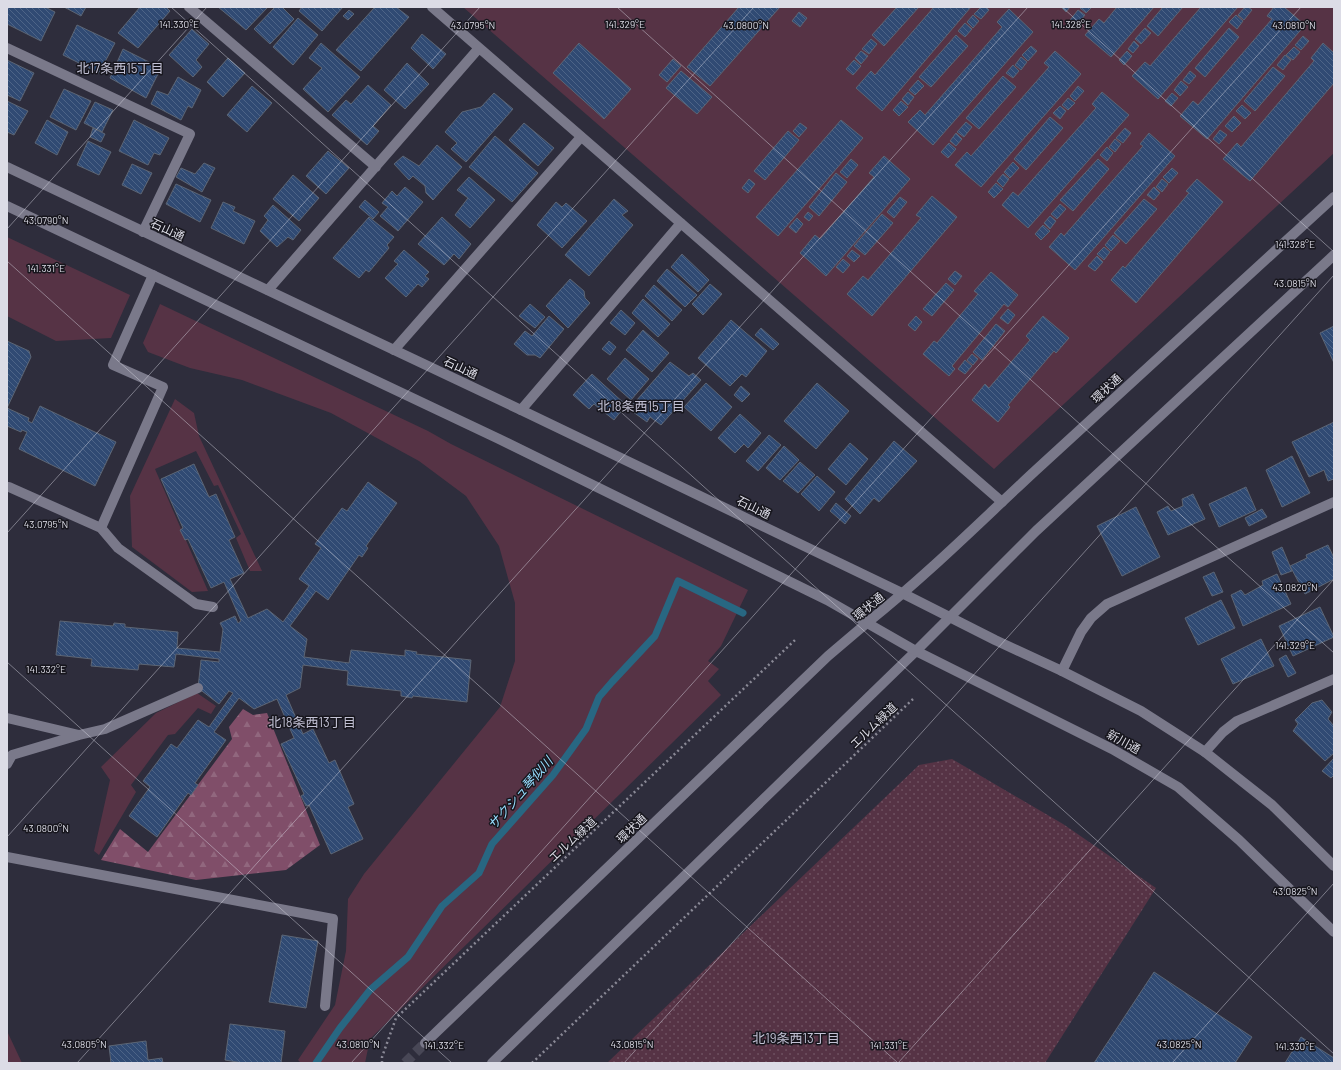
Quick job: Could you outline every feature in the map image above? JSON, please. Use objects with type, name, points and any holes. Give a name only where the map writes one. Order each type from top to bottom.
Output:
[{"type":"street","points":[[189,7],[376,167]]},
{"type":"street","points":[[432,7],[1002,502]]},
{"type":"street","points":[[7,48],[190,134],[143,232]]},
{"type":"street","points":[[268,290],[479,48]]},
{"type":"street","points":[[394,350],[581,137]]},
{"type":"street","name":"石山通","points":[[7,167],[521,410],[904,594]]},
{"type":"street","name":"環状通","points":[[425,1043],[828,656],[904,594],[1334,197]]},
{"type":"street","points":[[7,206],[499,438],[868,622]]},
{"type":"street","points":[[521,410],[681,223]]},
{"type":"street","points":[[492,1063],[950,617],[1036,531],[1334,255]]},
{"type":"street","points":[[101,528],[164,387],[113,365],[153,275]]},
{"type":"street","points":[[7,487],[101,528],[118,548],[196,604],[213,607]]},
{"type":"street","points":[[1062,671],[1080,632],[1091,618],[1107,604],[1334,502]]},
{"type":"street","points":[[904,594],[1141,711],[1205,752],[1272,805],[1334,866]]},
{"type":"street","name":"新川通","points":[[868,622],[916,650],[1112,749],[1178,787],[1239,840],[1334,932]]},
{"type":"street","points":[[1205,752],[1223,732],[1238,721],[1334,679]]},
{"type":"street","points":[[7,764],[12,755],[79,735],[105,730],[198,688]]},
{"type":"street","points":[[7,718],[79,735]]},
{"type":"street","points":[[7,857],[334,919],[325,1006]]},
{"type":"path","name":"エルム緑道","points":[[382,1063],[382,1057],[396,1018],[795,640]]},
{"type":"path","name":"エルム緑道","points":[[532,1063],[913,699]]},
{"type":"shaded area","points":[[463,7],[1334,7],[1334,153],[994,469]]},
{"type":"shaded area","points":[[7,237],[130,295],[111,338],[56,341],[7,316]]},
{"type":"shaded area","points":[[160,304],[428,431],[451,444],[748,590],[721,646],[708,661],[719,669],[708,681],[721,695],[370,1039],[365,1063],[301,1063],[298,1060],[335,1005],[346,951],[348,899],[364,874],[500,707],[515,661],[515,603],[499,546],[466,496],[419,461],[331,413],[242,380],[190,368],[148,352],[143,343]]},
{"type":"shaded area","points":[[175,399],[194,413],[199,436],[262,571],[250,571],[236,538],[241,534],[218,485],[214,486],[196,451],[155,469],[208,591],[192,592],[132,547],[130,496]]},
{"type":"shaded area","points":[[197,693],[216,706],[211,714],[198,708],[175,734],[168,735],[131,785],[136,792],[99,855],[94,851],[110,780],[101,767],[156,713]]},
{"type":"shaded area","points":[[952,759],[1063,824],[1156,888],[1045,1063],[607,1063],[919,765]]},
{"type":"shaded area","points":[[7,1031],[22,1063],[7,1063]]},
{"type":"green space","points":[[243,709],[253,715],[267,713],[320,845],[286,870],[196,880],[101,860],[120,829],[148,852],[232,739],[229,727]]},
{"type":"building","points":[[8,7],[45,7],[55,12],[41,41],[7,24]]},
{"type":"building","points":[[64,7],[86,7],[81,16]]},
{"type":"building","points":[[140,7],[166,7],[170,11],[138,48],[118,33]]},
{"type":"building","points":[[218,7],[268,7],[246,30]]},
{"type":"building","points":[[275,7],[282,7],[294,19],[270,44],[254,29]]},
{"type":"building","points":[[302,7],[343,7],[322,31],[299,11]]},
{"type":"building","points":[[375,7],[396,7],[409,17],[361,71],[336,50]]},
{"type":"building","points":[[739,7],[780,7],[710,86],[687,67]]},
{"type":"building","points":[[897,7],[919,7],[884,46],[872,35]]},
{"type":"building","points":[[934,7],[971,7],[882,111],[856,88],[871,71],[875,75]]},
{"type":"building","points":[[981,7],[986,7],[989,10],[981,19],[974,14]]},
{"type":"building","points":[[1061,7],[1070,7],[1066,12]]},
{"type":"building","points":[[1092,7],[1086,13],[1080,8]]},
{"type":"building","points":[[1117,7],[1154,7],[1111,57],[1085,35],[1099,19],[1104,23]]},
{"type":"building","points":[[1163,7],[1183,7],[1158,36],[1147,26]]},
{"type":"building","points":[[1201,7],[1238,7],[1158,99],[1132,76],[1145,62],[1150,66]]},
{"type":"building","points":[[1245,7],[1252,10],[1244,20],[1238,15]]},
{"type":"building","points":[[1274,7],[1284,7],[1305,25],[1207,139],[1180,116],[1193,101],[1198,105],[1272,19],[1267,16]]},
{"type":"building","points":[[1009,9],[1033,32],[933,145],[908,122],[920,110],[925,115],[1002,27],[997,22]]},
{"type":"building","points":[[349,10],[354,14],[348,20],[343,16]]},
{"type":"building","points":[[1078,10],[1085,15],[1076,26],[1070,20]]},
{"type":"building","points":[[799,12],[807,18],[800,27],[792,21]]},
{"type":"building","points":[[973,15],[979,21],[973,28],[967,22]]},
{"type":"building","points":[[1236,15],[1243,21],[1237,29],[1229,22]]},
{"type":"building","points":[[298,18],[318,35],[293,65],[273,47]]},
{"type":"building","points":[[965,23],[972,29],[965,37],[958,31]]},
{"type":"building","points":[[77,25],[115,43],[99,73],[63,55]]},
{"type":"building","points":[[1145,28],[1151,33],[1141,44],[1135,39]]},
{"type":"building","points":[[1229,28],[1239,37],[1205,77],[1195,68]]},
{"type":"building","points":[[192,29],[209,44],[196,60],[202,67],[193,77],[169,55]]},
{"type":"building","points":[[422,34],[446,54],[433,69],[411,48]]},
{"type":"building","points":[[956,35],[968,46],[931,87],[919,77]]},
{"type":"building","points":[[1303,36],[1309,41],[1301,50],[1295,45]]},
{"type":"building","points":[[871,39],[877,44],[869,54],[862,49]]},
{"type":"building","points":[[1134,41],[1139,46],[1133,53],[1128,49]]},
{"type":"building","points":[[321,43],[360,77],[328,112],[303,89],[322,68],[309,58]]},
{"type":"building","points":[[579,43],[631,89],[604,119],[553,73]]},
{"type":"building","points":[[1323,43],[1334,53],[1334,83],[1250,181],[1223,159],[1237,143],[1241,147],[1314,61],[1311,58]]},
{"type":"building","points":[[1031,46],[1037,51],[1028,61],[1022,55]]},
{"type":"building","points":[[1294,47],[1300,52],[1293,60],[1286,55]]},
{"type":"building","points":[[123,49],[161,68],[146,98],[110,78]]},
{"type":"building","points":[[861,51],[868,56],[861,64],[855,58]]},
{"type":"building","points":[[1055,51],[1081,74],[981,187],[955,165],[967,152],[971,156],[1049,67],[1044,63]]},
{"type":"building","points":[[1127,51],[1132,56],[1124,65],[1119,60]]},
{"type":"building","points":[[1285,55],[1291,60],[1283,70],[1277,65]]},
{"type":"building","points":[[1021,57],[1027,62],[1021,70],[1015,65]]},
{"type":"building","points":[[228,58],[245,73],[223,97],[207,82]]},
{"type":"building","points":[[673,59],[681,66],[667,82],[659,75]]},
{"type":"building","points":[[7,60],[34,73],[20,101],[7,95]]},
{"type":"building","points":[[854,60],[861,66],[853,75],[846,69]]},
{"type":"building","points":[[407,63],[429,84],[405,109],[384,90]]},
{"type":"building","points":[[1013,65],[1019,71],[1013,78],[1006,73]]},
{"type":"building","points":[[1273,67],[1285,76],[1255,111],[1244,101]]},
{"type":"building","points":[[681,71],[712,97],[697,114],[666,88]]},
{"type":"building","points":[[1190,71],[1196,76],[1189,84],[1183,80]]},
{"type":"building","points":[[1003,76],[1016,87],[979,129],[966,118]]},
{"type":"building","points":[[178,77],[201,90],[192,108],[188,106],[181,120],[151,104],[157,91],[168,95]]},
{"type":"building","points":[[918,80],[924,86],[915,95],[909,90]]},
{"type":"building","points":[[1181,81],[1188,87],[1180,96],[1174,90]]},
{"type":"building","points":[[368,85],[391,105],[373,126],[379,131],[367,145],[332,115],[346,100],[351,104]]},
{"type":"building","points":[[252,86],[272,103],[247,132],[227,115]]},
{"type":"building","points":[[1078,86],[1084,91],[1075,101],[1070,96]]},
{"type":"building","points":[[64,89],[91,101],[76,130],[50,117]]},
{"type":"building","points":[[908,92],[914,97],[908,105],[902,99]]},
{"type":"building","points":[[1102,92],[1129,115],[1028,228],[1002,205],[1013,192],[1018,196],[1096,108],[1092,104]]},
{"type":"building","points":[[494,93],[513,109],[466,162],[451,149],[457,143],[445,132],[462,112],[481,107]]},
{"type":"building","points":[[1172,93],[1178,98],[1171,106],[1165,101]]},
{"type":"building","points":[[1068,98],[1075,103],[1068,110],[1062,105]]},
{"type":"building","points":[[7,101],[28,111],[14,135],[7,132]]},
{"type":"building","points":[[901,101],[908,107],[899,116],[893,110]]},
{"type":"building","points":[[95,102],[113,110],[102,132],[84,123]]},
{"type":"building","points":[[1242,105],[1251,113],[1245,119],[1236,111]]},
{"type":"building","points":[[1060,106],[1066,111],[1060,119],[1053,113]]},
{"type":"building","points":[[1234,116],[1241,123],[1232,132],[1225,126]]},
{"type":"building","points":[[1050,117],[1063,128],[1026,170],[1014,159]]},
{"type":"building","points":[[47,120],[68,132],[57,155],[35,143]]},
{"type":"building","points":[[134,120],[169,138],[160,155],[154,153],[148,165],[119,151]]},
{"type":"building","points":[[841,120],[863,138],[778,236],[756,217]]},
{"type":"building","points":[[966,122],[972,127],[964,137],[957,132]]},
{"type":"building","points":[[524,123],[554,148],[538,166],[509,140]]},
{"type":"building","points":[[800,123],[807,128],[799,137],[793,131]]},
{"type":"building","points":[[93,128],[105,134],[101,142],[90,137]]},
{"type":"building","points":[[1125,128],[1131,133],[1123,143],[1116,138]]},
{"type":"building","points":[[1220,130],[1227,135],[1219,144],[1213,139]]},
{"type":"building","points":[[788,131],[799,140],[765,180],[754,171]]},
{"type":"building","points":[[956,133],[962,139],[956,146],[950,141]]},
{"type":"building","points":[[1149,133],[1175,156],[1075,270],[1049,247],[1061,233],[1064,236],[1143,146],[1140,144]]},
{"type":"building","points":[[495,136],[538,173],[512,202],[469,167]]},
{"type":"building","points":[[1115,139],[1121,144],[1115,152],[1109,147]]},
{"type":"building","points":[[88,141],[111,152],[99,175],[77,165]]},
{"type":"building","points":[[949,143],[956,149],[948,158],[941,152]]},
{"type":"building","points":[[437,145],[462,167],[433,200],[426,193],[425,186],[413,176],[409,180],[394,164],[403,156],[419,166]]},
{"type":"building","points":[[1107,147],[1113,153],[1107,161],[1100,155]]},
{"type":"building","points":[[328,151],[349,168],[326,194],[306,176]]},
{"type":"building","points":[[884,156],[910,179],[826,276],[800,253],[815,235],[820,239],[874,177],[869,173]]},
{"type":"building","points":[[851,159],[858,165],[847,178],[840,172]]},
{"type":"building","points":[[1098,159],[1109,169],[1073,211],[1060,200]]},
{"type":"building","points":[[1013,162],[1019,168],[1010,178],[1004,172]]},
{"type":"building","points":[[204,163],[215,168],[202,192],[176,177],[181,168],[195,174]]},
{"type":"building","points":[[132,164],[152,173],[141,194],[122,185]]},
{"type":"building","points":[[1172,168],[1178,173],[1169,183],[1163,177]]},
{"type":"building","points":[[836,173],[847,182],[819,216],[809,207]]},
{"type":"building","points":[[1003,174],[1009,179],[1003,187],[997,181]]},
{"type":"building","points":[[293,175],[319,198],[299,221],[273,199]]},
{"type":"building","points":[[469,177],[495,200],[470,228],[455,215],[468,198],[457,190]]},
{"type":"building","points":[[749,179],[755,184],[748,193],[742,188]]},
{"type":"building","points":[[1162,179],[1168,184],[1162,192],[1156,187]]},
{"type":"building","points":[[1197,179],[1223,202],[1136,303],[1111,280],[1123,266],[1125,268],[1189,193],[1186,191]]},
{"type":"building","points":[[996,183],[1003,189],[994,198],[988,192]]},
{"type":"building","points":[[176,184],[211,200],[200,222],[166,204]]},
{"type":"building","points":[[405,187],[423,202],[398,231],[380,216],[388,207],[382,203],[392,191],[397,196]]},
{"type":"building","points":[[1154,187],[1160,193],[1154,200],[1147,195]]},
{"type":"building","points":[[932,196],[957,217],[872,316],[847,294],[863,276],[868,280],[921,218],[916,215]]},
{"type":"building","points":[[900,197],[907,202],[894,218],[887,212]]},
{"type":"building","points":[[614,199],[628,211],[622,215],[633,225],[589,276],[565,255]]},
{"type":"building","points":[[1144,199],[1157,209],[1126,244],[1114,233]]},
{"type":"building","points":[[365,200],[379,212],[373,219],[359,207]]},
{"type":"building","points":[[223,202],[235,207],[233,211],[255,221],[244,244],[211,228]]},
{"type":"building","points":[[556,202],[562,207],[566,203],[587,221],[562,248],[537,225]]},
{"type":"building","points":[[1060,204],[1066,209],[1057,219],[1051,214]]},
{"type":"building","points":[[273,205],[301,230],[293,240],[288,237],[277,247],[260,231],[268,220],[264,216]]},
{"type":"building","points":[[808,212],[813,216],[809,221],[804,217]]},
{"type":"building","points":[[882,214],[893,223],[865,255],[854,246]]},
{"type":"building","points":[[1050,216],[1056,221],[1050,229],[1044,223]]},
{"type":"building","points":[[369,217],[394,237],[387,245],[389,248],[369,272],[366,270],[359,278],[333,258]]},
{"type":"building","points":[[442,217],[471,244],[459,259],[454,254],[444,265],[418,244]]},
{"type":"building","points":[[797,218],[803,224],[796,233],[789,227]]},
{"type":"building","points":[[1043,225],[1050,231],[1041,240],[1035,234]]},
{"type":"building","points":[[1113,235],[1120,241],[1111,251],[1105,245]]},
{"type":"building","points":[[1104,247],[1110,252],[1104,260],[1097,254]]},
{"type":"building","points":[[404,250],[429,272],[425,276],[429,279],[422,287],[418,284],[406,297],[385,278],[398,264],[394,261]]},
{"type":"building","points":[[852,250],[860,256],[854,262],[847,256]]},
{"type":"building","points":[[682,254],[709,280],[698,292],[671,267]]},
{"type":"building","points":[[1097,256],[1103,262],[1095,271],[1088,266]]},
{"type":"building","points":[[843,259],[850,265],[843,273],[836,267]]},
{"type":"building","points":[[667,269],[697,295],[685,307],[657,281]]},
{"type":"building","points":[[955,271],[962,276],[955,285],[948,279]]},
{"type":"building","points":[[991,272],[1018,295],[1008,307],[1004,304],[952,366],[955,369],[949,376],[923,354],[934,341],[937,343],[978,294],[974,291]]},
{"type":"building","points":[[570,279],[584,291],[585,298],[590,303],[568,328],[546,306]]},
{"type":"building","points":[[946,283],[954,290],[932,316],[923,309]]},
{"type":"building","points":[[710,284],[722,294],[703,315],[692,304]]},
{"type":"building","points":[[654,285],[682,310],[672,321],[645,296]]},
{"type":"building","points":[[643,299],[670,324],[658,337],[632,313]]},
{"type":"building","points":[[530,304],[545,317],[535,328],[519,316]]},
{"type":"building","points":[[1008,309],[1015,315],[1008,324],[1000,318]]},
{"type":"building","points":[[621,310],[635,323],[625,335],[610,323]]},
{"type":"building","points":[[549,316],[564,329],[540,358],[535,355],[527,355],[514,344],[525,331],[532,336]]},
{"type":"building","points":[[916,316],[922,322],[915,331],[908,325]]},
{"type":"building","points":[[1043,316],[1069,338],[1056,353],[1054,351],[1008,405],[1010,407],[998,422],[972,400],[985,384],[989,388],[1030,340],[1026,336]]},
{"type":"building","points":[[731,320],[767,351],[746,377],[742,374],[730,386],[698,358]]},
{"type":"building","points":[[996,324],[1005,331],[982,360],[973,352]]},
{"type":"building","points":[[1334,326],[1334,363],[1320,333]]},
{"type":"building","points":[[761,328],[779,344],[773,350],[755,335]]},
{"type":"building","points":[[643,330],[669,353],[652,372],[626,350]]},
{"type":"building","points":[[7,341],[29,351],[31,357],[7,408]]},
{"type":"building","points":[[609,341],[616,347],[610,355],[602,349]]},
{"type":"building","points":[[972,354],[978,359],[973,365],[967,360]]},
{"type":"building","points":[[625,358],[649,379],[631,400],[607,379]]},
{"type":"building","points":[[965,360],[972,366],[965,374],[958,369]]},
{"type":"building","points":[[670,362],[689,376],[693,373],[701,380],[661,425],[650,417],[647,422],[629,409]]},
{"type":"building","points":[[592,374],[626,405],[614,420],[594,404],[589,409],[573,395]]},
{"type":"building","points":[[706,383],[732,407],[711,431],[684,407]]},
{"type":"building","points":[[817,383],[849,411],[816,449],[784,421]]},
{"type":"building","points":[[741,386],[750,394],[742,402],[734,395]]},
{"type":"building","points":[[40,406],[116,442],[95,486],[19,449],[27,432],[22,430],[21,432],[7,426],[7,408],[29,418],[28,421],[32,423]]},
{"type":"building","points":[[740,414],[761,433],[748,448],[744,444],[735,453],[718,438]]},
{"type":"building","points":[[1334,422],[1334,479],[1328,481],[1324,470],[1309,477],[1292,442]]},
{"type":"building","points":[[769,435],[781,445],[758,471],[746,461]]},
{"type":"building","points":[[894,441],[917,461],[879,502],[874,498],[860,514],[845,499]]},
{"type":"building","points":[[850,443],[868,459],[846,485],[828,469]]},
{"type":"building","points":[[784,446],[799,460],[780,480],[766,468]]},
{"type":"building","points":[[1292,456],[1310,493],[1282,507],[1266,470]]},
{"type":"building","points":[[800,462],[815,475],[798,493],[783,481]]},
{"type":"building","points":[[194,464],[209,497],[216,494],[235,537],[229,540],[244,573],[230,579],[248,618],[267,609],[283,622],[309,586],[299,579],[321,548],[315,544],[342,508],[347,511],[368,482],[397,503],[366,546],[368,548],[362,557],[359,555],[328,600],[316,591],[290,626],[307,639],[304,657],[349,663],[351,650],[405,656],[405,650],[417,652],[416,654],[471,660],[467,702],[413,696],[412,698],[401,696],[401,691],[347,685],[348,671],[303,665],[300,688],[286,695],[303,734],[313,729],[329,763],[335,760],[354,804],[348,807],[363,839],[331,854],[309,805],[306,806],[301,796],[304,794],[281,744],[294,738],[277,699],[254,709],[239,698],[214,732],[226,740],[195,783],[198,785],[191,795],[188,793],[157,837],[129,816],[150,787],[143,781],[171,744],[177,748],[198,720],[209,727],[233,693],[229,691],[219,704],[198,688],[201,660],[219,662],[219,659],[176,654],[174,667],[139,664],[138,670],[91,666],[92,659],[56,655],[60,621],[113,626],[114,623],[125,624],[125,627],[178,632],[177,648],[220,652],[223,629],[220,623],[235,616],[238,623],[241,621],[224,582],[211,588],[188,539],[185,540],[180,530],[183,528],[161,479]]},
{"type":"building","points":[[817,476],[835,492],[819,511],[801,494]]},
{"type":"building","points":[[1246,487],[1256,510],[1219,527],[1209,504]]},
{"type":"building","points":[[1193,494],[1205,519],[1168,535],[1157,512],[1168,506],[1171,511],[1183,506],[1182,499]]},
{"type":"building","points":[[836,503],[851,516],[845,524],[830,511]]},
{"type":"building","points":[[1136,507],[1160,557],[1122,576],[1097,526]]},
{"type":"building","points":[[1262,509],[1267,517],[1249,526],[1245,518]]},
{"type":"building","points":[[1328,545],[1334,558],[1334,579],[1305,594],[1290,566],[1307,558],[1306,555]]},
{"type":"building","points":[[1282,547],[1292,571],[1281,575],[1272,552]]},
{"type":"building","points":[[1214,572],[1223,592],[1212,596],[1203,577]]},
{"type":"building","points":[[1277,574],[1291,604],[1243,626],[1231,595],[1241,590],[1245,595],[1263,585],[1262,581]]},
{"type":"building","points":[[1221,600],[1235,628],[1198,645],[1185,618]]},
{"type":"building","points":[[1320,607],[1334,637],[1293,656],[1279,626]]},
{"type":"building","points":[[1261,639],[1274,666],[1233,684],[1221,659]]},
{"type":"building","points":[[1286,655],[1296,673],[1288,677],[1279,659]]},
{"type":"building","points":[[1322,700],[1332,712],[1328,719],[1334,726],[1334,753],[1325,761],[1293,731],[1298,724],[1295,720],[1312,703]]},
{"type":"building","points":[[1334,758],[1334,775],[1331,778],[1322,771]]},
{"type":"building","points":[[282,935],[318,941],[306,1008],[269,1002]]},
{"type":"building","points":[[1154,972],[1252,1037],[1235,1063],[1094,1063]]},
{"type":"building","points":[[230,1024],[285,1031],[281,1063],[243,1063],[225,1060]]},
{"type":"building","points":[[1301,1037],[1334,1058],[1334,1063],[1285,1063]]},
{"type":"building","points":[[146,1041],[148,1060],[162,1058],[163,1063],[111,1063],[109,1046]]},
{"type":"waterway","name":"サクシュ琴似川","points":[[316,1063],[340,1028],[370,990],[408,957],[442,906],[479,873],[492,844],[553,775],[586,729],[599,697],[655,636],[678,581],[743,613]]},
{"type":"tunnel","points":[[405,1063],[425,1043]]},
{"type":"district","name":"北17条西15丁目","points":[[120,68]]},
{"type":"district","name":"北18条西15丁目","points":[[641,406]]},
{"type":"district","name":"北18条西13丁目","points":[[312,722]]},
{"type":"district","name":"北19条西13丁目","points":[[796,1038]]}]
